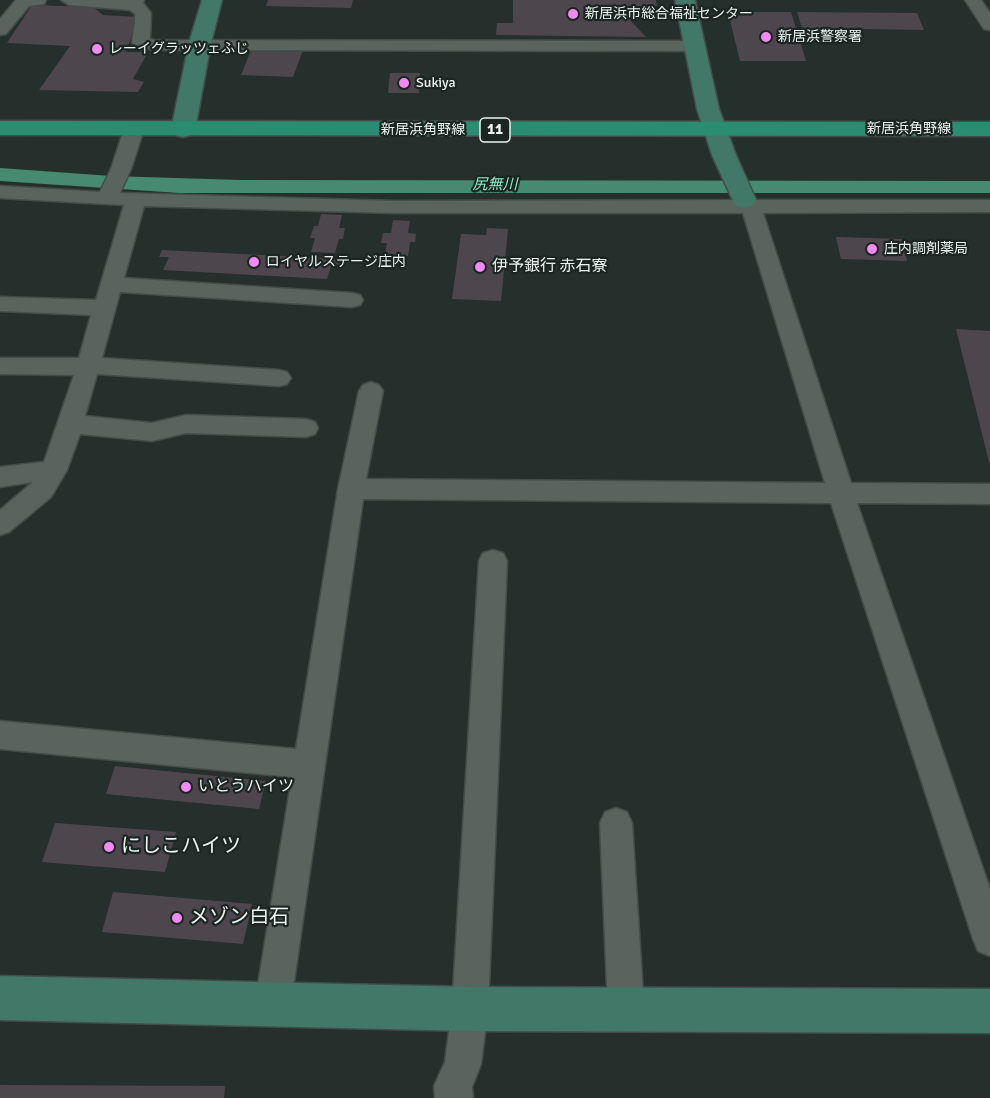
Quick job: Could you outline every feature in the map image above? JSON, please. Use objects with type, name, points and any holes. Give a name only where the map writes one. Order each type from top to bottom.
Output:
[{"type":"main road","name":"新居浜角野線","points":[[0,109],[185,120],[711,119],[990,110]]},
{"type":"main road","name":"新居浜角野線","points":[[711,119],[990,129]]},
{"type":"main road","name":"新居浜角野線","points":[[0,128],[134,129],[185,120]]},
{"type":"street","points":[[0,30],[24,1],[38,0]]},
{"type":"street","points":[[69,0],[125,6],[135,2],[143,13],[141,42],[171,45],[200,43],[695,46]]},
{"type":"street","points":[[185,120],[200,43],[212,0]]},
{"type":"street","points":[[685,0],[711,119],[724,155],[747,203],[990,939]]},
{"type":"street","points":[[974,0],[990,25]]},
{"type":"street","points":[[108,196],[121,170],[134,129]]},
{"type":"street","points":[[0,192],[108,196],[136,200],[395,207],[747,203],[990,206]]},
{"type":"street","points":[[0,525],[42,490],[54,470],[71,424],[136,200]]},
{"type":"street","points":[[110,284],[352,300]]},
{"type":"street","points":[[0,304],[104,308]]},
{"type":"street","points":[[0,366],[66,368],[88,365],[279,378]]},
{"type":"street","points":[[273,1003],[351,489],[371,391]]},
{"type":"street","points":[[71,424],[152,432],[186,424],[306,428]]},
{"type":"street","points":[[0,477],[54,470]]},
{"type":"street","points":[[351,489],[990,494]]},
{"type":"street","points":[[454,1098],[453,1086],[463,1064],[470,1009],[493,561]]},
{"type":"street","points":[[0,735],[309,764]]},
{"type":"street","points":[[616,823],[626,1010]]},
{"type":"street","points":[[0,998],[470,1009],[990,1011]]},
{"type":"water","name":"尻無川","points":[[0,168],[111,176],[240,180],[990,181],[990,193],[180,193],[0,181]]},
{"type":"building","points":[[268,0],[353,0],[351,8],[266,6]]},
{"type":"building","name":"新居浜市総合福祉センター","points":[[513,0],[656,0],[657,6],[638,9],[629,19],[646,37],[496,35],[497,23],[513,23]]},
{"type":"building","name":"レーイグラッツェふじ","points":[[32,5],[93,7],[103,15],[138,17],[126,52],[148,52],[133,79],[144,82],[138,92],[39,90],[70,46],[7,43]]},
{"type":"building","name":"新居浜警察署","points":[[728,12],[791,12],[806,61],[740,61]]},
{"type":"building","points":[[797,12],[917,13],[924,30],[802,28]]},
{"type":"building","points":[[252,48],[303,50],[293,77],[241,75]]},
{"type":"building","name":"Sukiya","points":[[390,73],[420,73],[419,93],[388,93]]},
{"type":"building","points":[[321,214],[342,215],[339,228],[345,228],[343,239],[339,239],[335,253],[311,252],[315,238],[310,238],[314,226],[318,226]]},
{"type":"building","points":[[393,220],[410,221],[408,233],[416,234],[415,242],[410,242],[408,256],[385,256],[387,243],[381,243],[383,233],[391,233]]},
{"type":"building","name":"伊予銀行 赤石寮","points":[[487,228],[508,229],[501,301],[452,299],[461,234],[486,235]]},
{"type":"building","name":"庄内調剤薬局","points":[[836,237],[902,239],[907,261],[841,259]]},
{"type":"building","name":"ロイヤルステージ庄内","points":[[162,250],[343,259],[341,266],[331,266],[327,279],[163,270],[169,257],[159,257]]},
{"type":"building","points":[[956,329],[990,331],[990,462],[989,462]]},
{"type":"building","name":"いとうハイツ","points":[[115,766],[266,781],[259,809],[106,794]]},
{"type":"building","name":"にしこハイツ","points":[[55,823],[176,832],[165,872],[42,862]]},
{"type":"building","name":"メゾン白石","points":[[113,892],[252,904],[243,944],[102,932]]},
{"type":"building","points":[[0,1085],[225,1086],[224,1098],[0,1098]]},
{"type":"place","name":"新居浜市総合福祉センター","points":[[573,14]]},
{"type":"place","name":"新居浜警察署","points":[[766,37]]},
{"type":"place","name":"レーイグラッツェふじ","points":[[97,49]]},
{"type":"place","name":"Sukiya","points":[[404,83]]},
{"type":"place","name":"庄内調剤薬局","points":[[872,249]]},
{"type":"place","name":"ロイヤルステージ庄内","points":[[254,262]]},
{"type":"place","name":"伊予銀行 赤石寮","points":[[480,267]]},
{"type":"place","name":"いとうハイツ","points":[[186,787]]},
{"type":"place","name":"にしこハイツ","points":[[109,847]]},
{"type":"place","name":"メゾン白石","points":[[177,918]]}]
